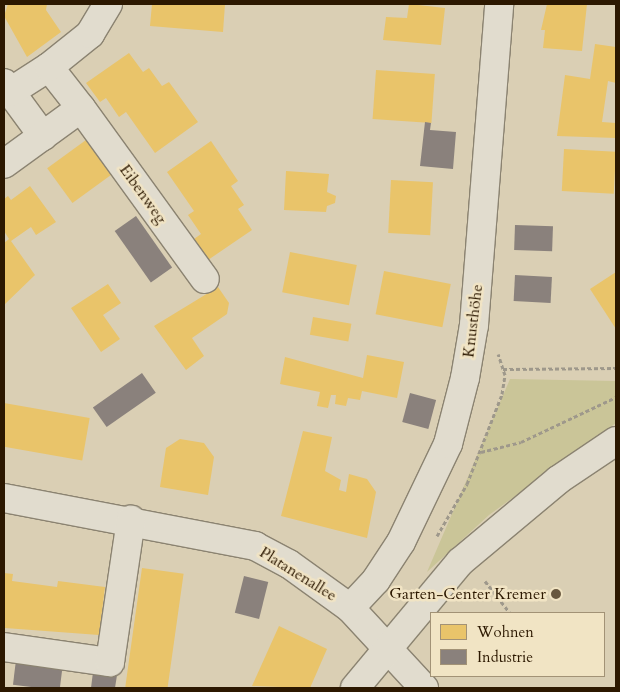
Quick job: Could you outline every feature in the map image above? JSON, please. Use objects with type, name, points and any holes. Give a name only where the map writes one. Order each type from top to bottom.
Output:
[{"type":"street","points":[[43,136],[7,88],[48,67],[90,34],[108,4]]},
{"type":"street","name":"Knusthöhe","points":[[350,608],[376,580],[401,542],[448,444],[466,378],[474,325],[500,4]]},
{"type":"street","name":"Eibenweg","points":[[48,67],[81,108],[206,279]]},
{"type":"street","points":[[4,164],[81,108]]},
{"type":"street","points":[[356,688],[460,562],[505,522],[616,442]]},
{"type":"street","name":"Platanenallee","points":[[4,498],[131,520],[255,546],[289,564],[350,608],[424,688]]},
{"type":"street","points":[[4,647],[110,662],[131,520]]},
{"type":"path","points":[[503,369],[616,368]]},
{"type":"path","points":[[481,452],[521,442],[616,397]]},
{"type":"path","points":[[485,581],[509,612]]},
{"type":"shaded area","points":[[510,379],[616,381],[616,423],[489,515],[427,572]]},
{"type":"building: Wohnen","points":[[8,4],[47,4],[46,10],[61,32],[27,57],[4,16]]},
{"type":"building: Wohnen","points":[[152,4],[225,4],[223,32],[150,26]]},
{"type":"building: Wohnen","points":[[409,4],[445,8],[441,45],[383,40],[386,17],[407,18]]},
{"type":"building: Wohnen","points":[[547,4],[587,4],[582,51],[543,48],[545,30],[541,30]]},
{"type":"building: Wohnen","points":[[595,44],[616,47],[616,83],[608,81],[602,122],[616,123],[616,138],[557,136],[565,75],[590,79]]},
{"type":"building: Wohnen","points":[[129,53],[143,72],[149,68],[162,86],[169,82],[198,122],[155,153],[126,112],[119,117],[106,98],[100,102],[86,83]]},
{"type":"building: Wohnen","points":[[376,70],[435,74],[431,123],[373,119]]},
{"type":"building: Wohnen","points":[[86,140],[111,175],[72,203],[47,168]]},
{"type":"building: Wohnen","points":[[211,141],[238,181],[231,186],[244,205],[238,209],[252,230],[208,260],[194,239],[201,234],[188,215],[194,211],[167,172]]},
{"type":"building: Wohnen","points":[[564,149],[616,152],[614,194],[562,191]]},
{"type":"building: Wohnen","points":[[286,171],[329,174],[327,192],[336,196],[335,203],[327,206],[326,212],[284,210]]},
{"type":"building: Wohnen","points":[[391,180],[433,182],[430,235],[388,233]]},
{"type":"building: Wohnen","points":[[30,186],[56,222],[36,235],[31,227],[11,241],[35,275],[5,304],[4,243],[9,239],[4,231],[4,199],[8,196],[11,200]]},
{"type":"building: Wohnen","points":[[290,252],[357,265],[349,305],[282,292]]},
{"type":"building: Wohnen","points":[[384,271],[451,284],[442,327],[376,314]]},
{"type":"building: Wohnen","points":[[616,272],[616,329],[590,289]]},
{"type":"building: Wohnen","points":[[108,284],[121,303],[103,315],[120,339],[101,352],[71,308]]},
{"type":"building: Wohnen","points":[[218,287],[229,303],[227,314],[192,338],[204,356],[186,370],[154,326]]},
{"type":"building: Wohnen","points":[[313,317],[351,324],[348,341],[310,335]]},
{"type":"building: Wohnen","points":[[367,355],[404,362],[397,398],[362,391],[360,400],[348,398],[346,406],[335,404],[336,395],[331,395],[328,408],[317,406],[320,392],[280,384],[285,357],[363,378]]},
{"type":"building: Wohnen","points":[[4,403],[90,418],[82,460],[4,447]]},
{"type":"building: Wohnen","points":[[303,431],[332,437],[325,471],[341,480],[339,490],[346,492],[349,474],[367,479],[376,492],[367,538],[281,516]]},
{"type":"building: Wohnen","points":[[180,439],[204,443],[214,457],[208,495],[160,487],[166,448]]},
{"type":"building: Wohnen","points":[[142,568],[184,574],[168,688],[125,687]]},
{"type":"building: Wohnen","points":[[4,573],[13,574],[12,581],[57,587],[58,581],[105,587],[99,635],[5,628]]},
{"type":"building: Wohnen","points":[[279,626],[327,649],[310,688],[252,686]]},
{"type":"building: Industrie","points":[[425,122],[431,123],[430,130],[456,132],[453,169],[420,166]]},
{"type":"building: Industrie","points":[[136,216],[172,268],[151,283],[115,231]]},
{"type":"building: Industrie","points":[[515,225],[553,226],[552,251],[514,250]]},
{"type":"building: Industrie","points":[[515,275],[552,277],[551,303],[514,301]]},
{"type":"building: Industrie","points":[[142,373],[156,393],[107,427],[93,407]]},
{"type":"building: Industrie","points":[[410,393],[436,400],[428,429],[402,422]]},
{"type":"building: Industrie","points":[[244,576],[268,582],[259,619],[235,613]]},
{"type":"building: Industrie","points":[[16,660],[63,666],[60,688],[13,685]]},
{"type":"building: Industrie","points":[[93,672],[117,675],[115,688],[91,688]]},
{"type":"place","name":"Garten-Center Kremer","points":[[556,594]]}]
